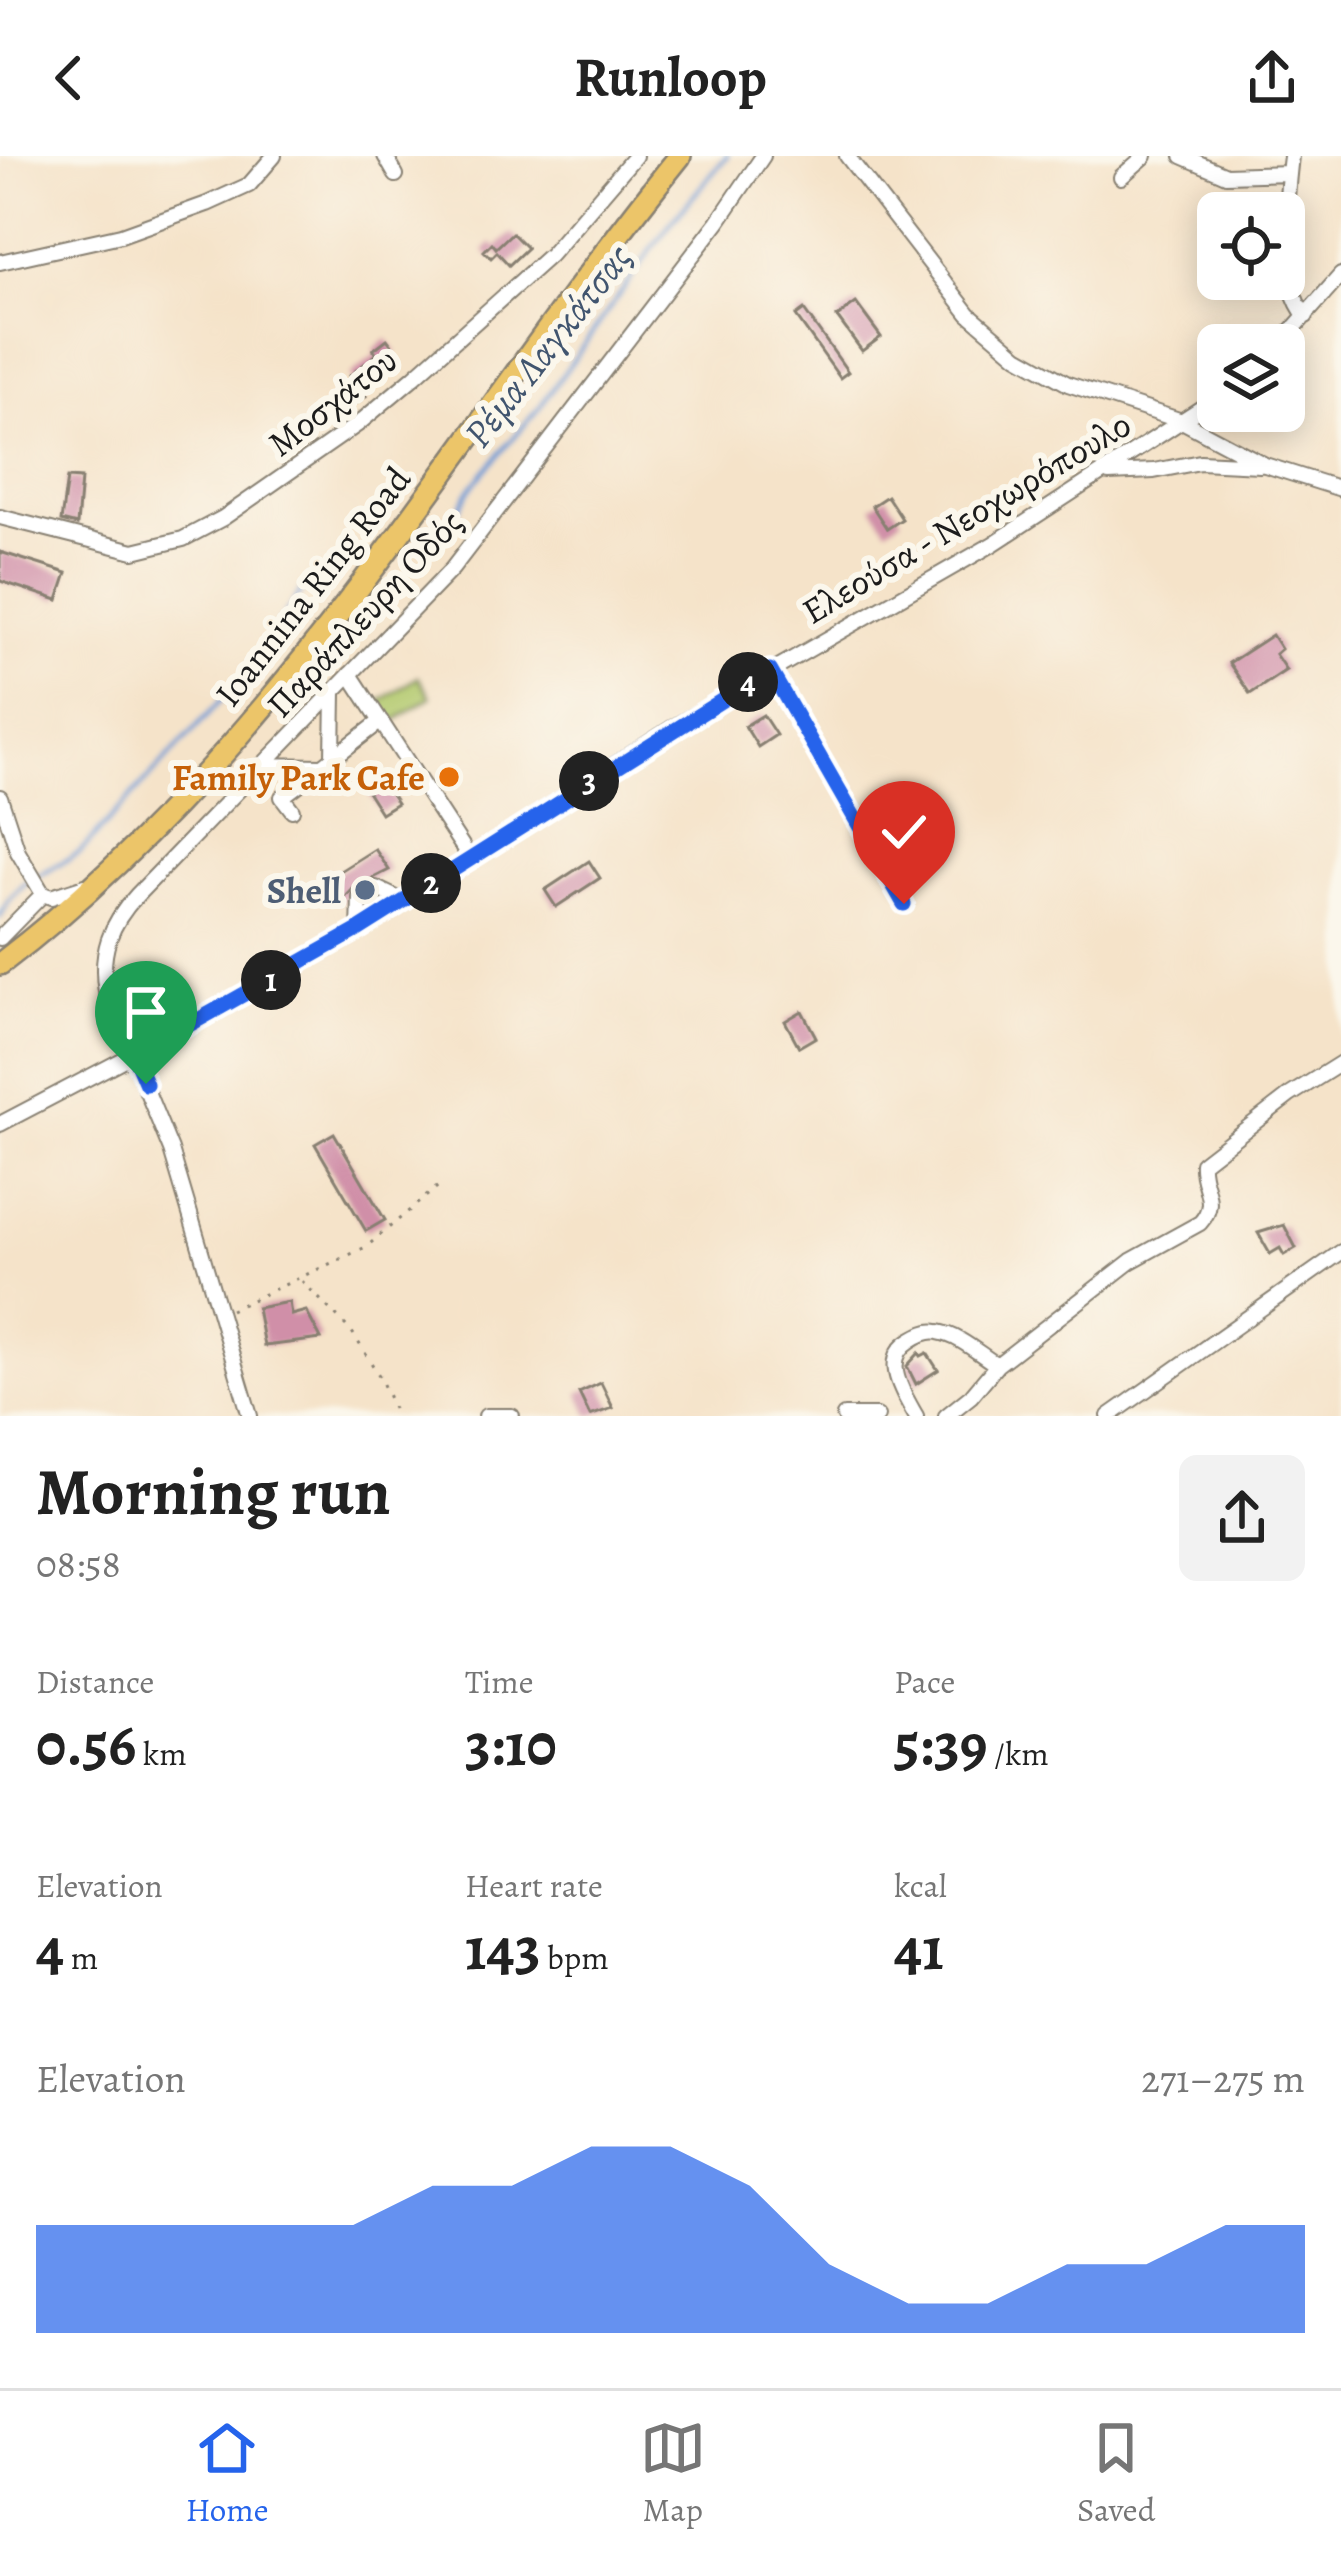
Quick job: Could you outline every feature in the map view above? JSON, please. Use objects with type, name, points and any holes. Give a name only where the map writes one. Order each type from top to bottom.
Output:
[{"type":"highway","name":"Ioannina Ring Road","points":[[0,964],[101,879],[214,761],[326,630],[680,156]]},
{"type":"street","points":[[0,262],[121,235],[207,204],[249,185],[274,156]]},
{"type":"street","points":[[385,156],[396,175]]},
{"type":"street","name":"Μοσχάτου","points":[[0,517],[134,550],[183,539],[223,518],[358,424],[414,377],[550,255],[635,156]]},
{"type":"street","name":"Παράπλευρη Οδός","points":[[250,1416],[171,1150],[110,1005],[104,980],[105,948],[112,926],[136,895],[452,569],[764,156]]},
{"type":"street","points":[[847,156],[969,314],[1018,356],[1068,384],[1182,421],[1265,465],[1341,489]]},
{"type":"street","points":[[1121,177],[1145,156]]},
{"type":"street","points":[[1182,156],[1226,175],[1289,173]]},
{"type":"street","points":[[1291,156],[1286,206],[1291,285],[1295,302],[1306,316]]},
{"type":"street","points":[[1299,324],[1341,275]]},
{"type":"street","name":"Ελεούσα - Νεοχωρόπουλο","points":[[0,1124],[134,1056],[358,930],[770,670],[992,544],[1197,411]]},
{"type":"street","points":[[1104,473],[1154,471],[1200,462],[1265,465]]},
{"type":"street","points":[[770,670],[904,904]]},
{"type":"street","points":[[350,674],[470,858]]},
{"type":"street","points":[[328,762],[334,692]]},
{"type":"street","points":[[292,810],[282,797],[381,721]]},
{"type":"street","points":[[262,765],[328,762]]},
{"type":"street","points":[[0,797],[27,870],[41,890],[61,894],[101,879]]},
{"type":"street","points":[[358,930],[361,898],[376,888],[403,901]]},
{"type":"street","points":[[0,938],[41,890]]},
{"type":"street","points":[[946,1416],[997,1365],[1131,1261],[1200,1223],[1210,1200],[1202,1162],[1290,1094],[1341,1063]]},
{"type":"street","points":[[1109,1416],[1341,1252]]},
{"type":"street","points":[[916,1416],[896,1382],[896,1358],[904,1344],[939,1331],[997,1365]]},
{"type":"street","points":[[486,1416],[512,1416]]},
{"type":"street","points":[[844,1416],[877,1416]]},
{"type":"path","points":[[218,1316],[365,1247],[442,1183]]},
{"type":"path","points":[[301,1280],[352,1332],[396,1416]]},
{"type":"green space","points":[[418,677],[431,697],[390,724],[376,704]]},
{"type":"building","points":[[512,233],[527,248],[509,265],[497,252],[491,258],[484,251],[492,243],[496,248]]},
{"type":"building","points":[[856,303],[881,337],[862,351],[837,317]]},
{"type":"building","points":[[804,310],[848,372],[840,378],[796,316]]},
{"type":"building","points":[[387,339],[397,352],[377,367],[382,375],[362,391],[366,396],[357,403],[352,395],[359,390],[349,376],[377,354],[373,350]]},
{"type":"building","points":[[67,478],[81,479],[77,525],[61,521]]},
{"type":"building","points":[[887,496],[902,519],[887,529],[872,506]]},
{"type":"building","points":[[0,552],[67,573],[58,600],[0,581]]},
{"type":"building","points":[[1272,635],[1281,649],[1275,654],[1286,670],[1250,694],[1229,663]]},
{"type":"building","points":[[763,715],[776,735],[758,747],[745,726]]},
{"type":"building","points":[[375,770],[397,803],[381,813],[360,780]]},
{"type":"building","points":[[375,849],[389,870],[354,888],[340,903],[326,880]]},
{"type":"building","points":[[589,861],[600,878],[556,907],[545,890]]},
{"type":"building","points":[[802,1011],[816,1037],[799,1047],[785,1021]]},
{"type":"building","points":[[334,1133],[385,1220],[366,1231],[315,1144]]},
{"type":"building","points":[[1284,1225],[1296,1248],[1284,1255],[1280,1248],[1270,1254],[1258,1233]]},
{"type":"building","points":[[289,1302],[291,1315],[306,1311],[321,1339],[264,1346],[257,1308]]},
{"type":"building","points":[[919,1353],[927,1353],[938,1370],[916,1384],[907,1366]]},
{"type":"building","points":[[601,1383],[613,1408],[590,1416],[579,1393]]},
{"type":"waterway","name":"Ρέμα Λαγκάτσας","points":[[403,550],[440,541],[472,486],[539,408],[669,225],[727,156]]},
{"type":"waterway","name":"Ρέμα Λαγκάτσας","points":[[0,917],[25,884],[80,852],[241,679],[307,583],[328,568],[356,562]]},
{"type":"place","name":"Family Park Cafe","points":[[449,777]]},
{"type":"place","name":"Shell","points":[[365,890]]},
{"type":"route","points":[[146,1084],[134,1056],[358,930],[770,670],[904,904]]}]
